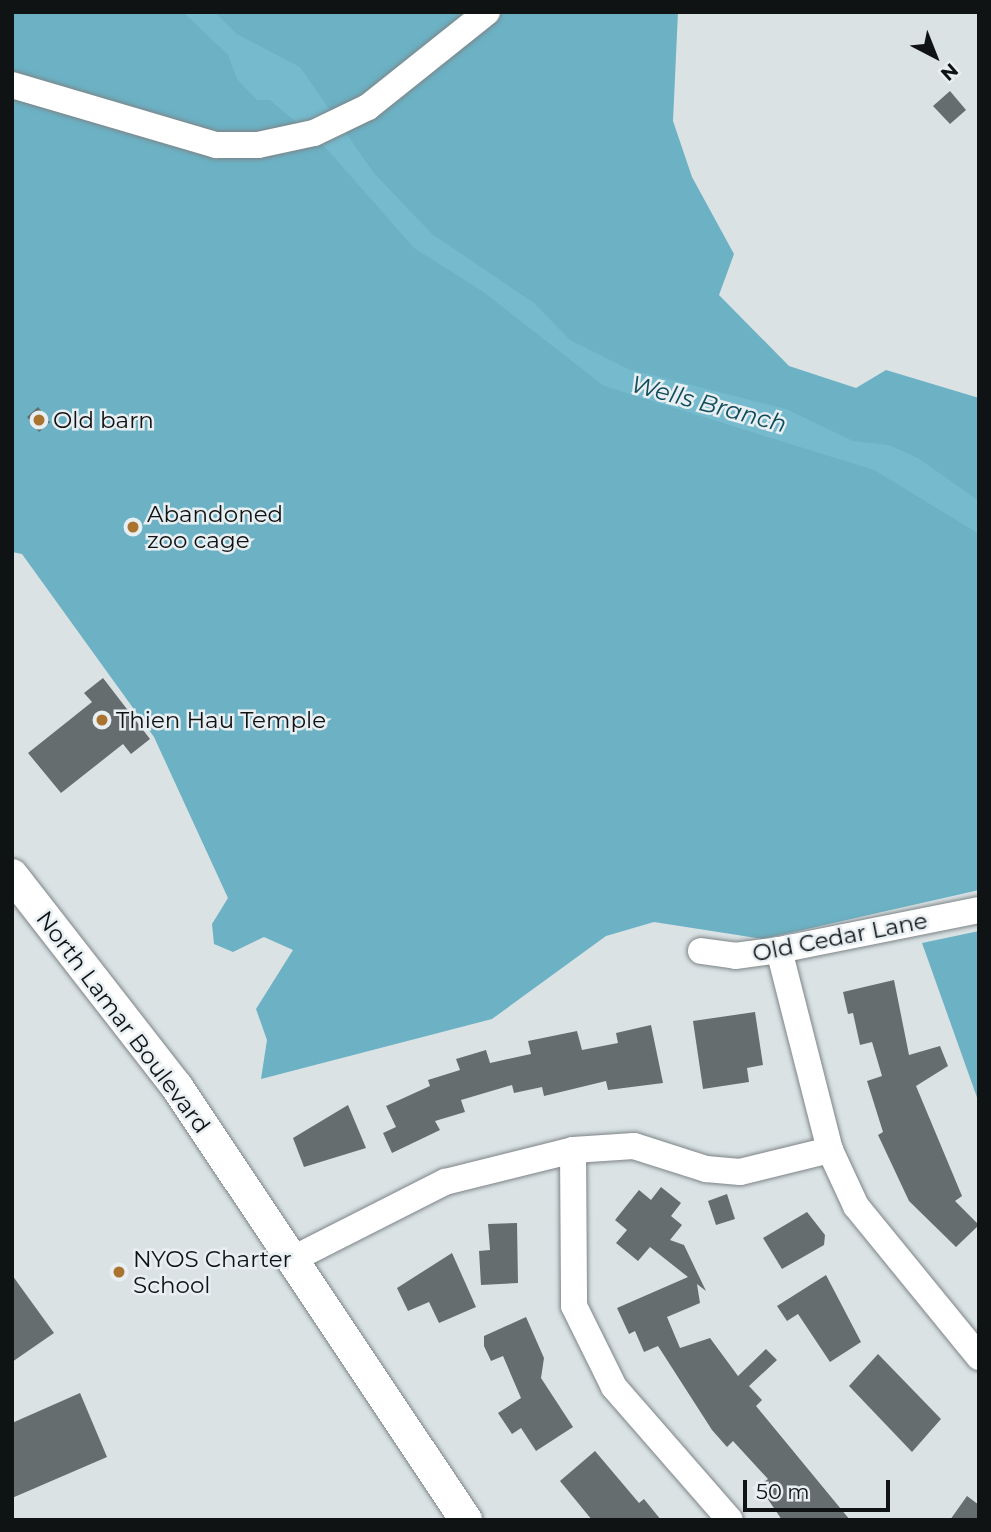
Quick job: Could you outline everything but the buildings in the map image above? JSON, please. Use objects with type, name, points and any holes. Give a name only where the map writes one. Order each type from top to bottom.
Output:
[{"type":"main road","name":"North Lamar Boulevard","points":[[12,875],[177,1087],[466,1520]]},
{"type":"street","points":[[12,85],[216,145],[258,145],[314,133],[368,107],[487,12]]},
{"type":"street","name":"Old Cedar Lane","points":[[701,951],[735,956],[779,950],[979,910]]},
{"type":"street","points":[[779,950],[831,1150],[871,1231],[979,1357]]},
{"type":"street","points":[[291,1259],[445,1182],[573,1150],[634,1146],[706,1169],[740,1172],[831,1150]]},
{"type":"street","points":[[573,1150],[574,1306],[614,1387],[730,1520]]},
{"type":"shaded area","points":[[12,12],[678,12],[673,121],[692,177],[734,254],[719,295],[789,366],[856,388],[886,370],[979,398],[979,890],[763,939],[654,922],[606,936],[492,1019],[261,1079],[267,1040],[256,1009],[293,950],[264,937],[233,952],[214,944],[212,924],[228,898],[154,737],[22,554],[12,552]]},
{"type":"shaded area","points":[[979,931],[979,1103],[922,943]]},
{"type":"water","name":"Wells Branch","points":[[183,12],[214,12],[237,34],[300,67],[373,172],[432,234],[534,303],[570,340],[628,369],[786,409],[853,441],[889,445],[918,458],[979,501],[979,534],[874,470],[604,386],[482,291],[414,248],[324,146],[270,100],[257,100],[237,79],[228,55]]},
{"type":"place","name":"Old barn","points":[[39,420]]},
{"type":"place","name":"Abandoned zoo cage","points":[[133,527]]},
{"type":"place","name":"Thien Hau Temple","points":[[102,720]]},
{"type":"place","name":"NYOS Charter School","points":[[119,1272]]}]
